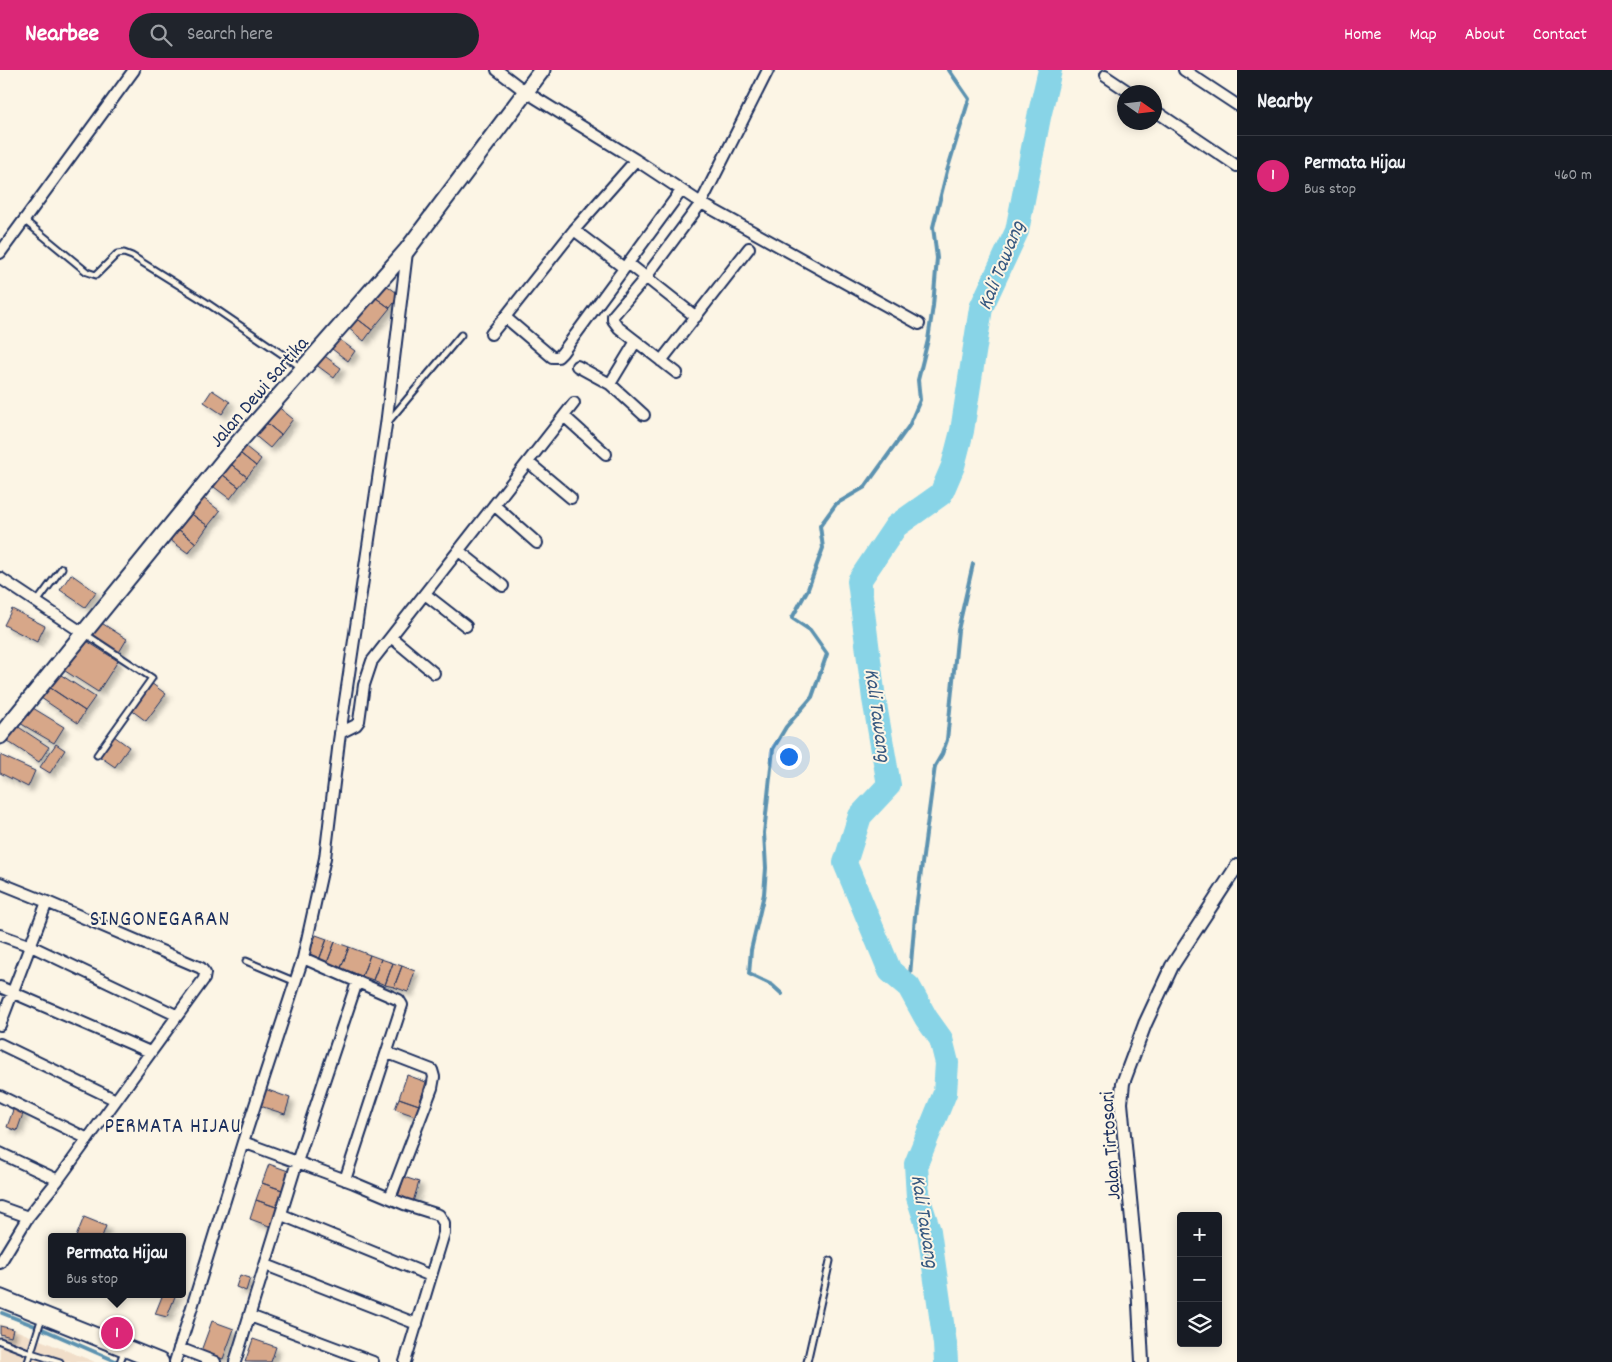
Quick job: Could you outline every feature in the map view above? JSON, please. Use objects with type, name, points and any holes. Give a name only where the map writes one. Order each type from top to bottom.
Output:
[{"type":"main road","name":"Jalan Dewi Sartika","points":[[0,736],[238,443],[407,250],[542,70]]},
{"type":"main road","points":[[1,1302],[122,1356],[160,1362]]},
{"type":"street","points":[[0,253],[134,70]]},
{"type":"street","points":[[497,70],[526,92],[636,160],[701,204],[919,324]]},
{"type":"street","points":[[677,373],[619,328],[613,320],[613,316],[646,277],[701,204],[768,70]]},
{"type":"street","points":[[1184,70],[1237,105]]},
{"type":"street","points":[[1104,76],[1118,85]]},
{"type":"street","points":[[1162,115],[1237,166]]},
{"type":"street","points":[[491,334],[574,230],[636,160]]},
{"type":"street","points":[[505,317],[552,357],[558,357],[681,191]]},
{"type":"street","points":[[574,230],[626,266],[646,277],[696,317]]},
{"type":"street","points":[[661,361],[749,248]]},
{"type":"street","points":[[175,1362],[243,1142],[296,982],[325,858],[340,732],[386,425],[407,250]]},
{"type":"street","points":[[610,384],[636,341]]},
{"type":"street","points":[[576,366],[610,384],[644,415]]},
{"type":"street","points":[[340,732],[356,725],[359,721],[364,684],[372,661],[574,403]]},
{"type":"street","points":[[564,416],[606,454]]},
{"type":"street","points":[[528,462],[570,498]]},
{"type":"street","points":[[494,505],[537,544]]},
{"type":"street","points":[[459,551],[503,586]]},
{"type":"street","points":[[0,578],[84,633]]},
{"type":"street","points":[[425,594],[466,626]]},
{"type":"street","points":[[391,637],[434,673]]},
{"type":"street","name":"Jalan Tirtosari","points":[[1142,1362],[1138,1274],[1121,1103],[1123,1083],[1145,1024],[1172,966],[1237,866]]},
{"type":"street","points":[[0,883],[204,970],[206,973],[204,979],[176,1015],[88,1139],[28,1217],[0,1263]]},
{"type":"street","points":[[0,1025],[47,902]]},
{"type":"street","points":[[0,935],[31,946],[176,1015]]},
{"type":"street","points":[[303,958],[401,1002],[402,1009],[345,1180]]},
{"type":"street","points":[[235,1362],[297,1162],[357,982]]},
{"type":"street","points":[[0,987],[150,1052]]},
{"type":"street","points":[[0,1044],[116,1100]]},
{"type":"street","points":[[388,1053],[432,1070],[434,1077],[429,1096],[390,1198]]},
{"type":"street","points":[[0,1096],[88,1139]]},
{"type":"street","points":[[243,1142],[439,1215],[444,1223],[444,1233],[405,1362]]},
{"type":"street","points":[[0,1153],[58,1180]]},
{"type":"street","points":[[0,1207],[28,1217]]},
{"type":"street","points":[[282,1215],[431,1276]]},
{"type":"street","points":[[266,1264],[417,1324]]},
{"type":"street","points":[[250,1316],[373,1362]]},
{"type":"street","points":[[179,1348],[215,1362]]},
{"type":"lane","points":[[24,220],[87,272],[96,275],[117,254],[124,253],[132,256],[204,301],[304,368]]},
{"type":"lane","points":[[386,425],[461,334]]},
{"type":"lane","points":[[37,602],[62,568]]},
{"type":"lane","points":[[84,633],[152,678],[97,755]]},
{"type":"lane","points":[[246,961],[296,982]]},
{"type":"lane","points":[[807,1362],[830,1260]]},
{"type":"lane","points":[[28,1362],[40,1321]]},
{"type":"lane","points":[[0,1342],[46,1360],[60,1362]]},
{"type":"shaded area","points":[[0,1324],[95,1362],[0,1362]]},
{"type":"building","points":[[382,282],[400,295],[390,308],[372,295]]},
{"type":"building","points":[[372,295],[390,308],[372,330],[355,317]]},
{"type":"building","points":[[355,317],[372,330],[364,341],[347,327]]},
{"type":"building","points":[[339,339],[355,351],[348,361],[332,349]]},
{"type":"building","points":[[322,354],[341,368],[334,378],[315,364]]},
{"type":"building","points":[[212,390],[230,402],[222,414],[204,402]]},
{"type":"building","points":[[276,405],[293,419],[281,435],[264,421]]},
{"type":"building","points":[[264,421],[281,435],[270,448],[253,434]]},
{"type":"building","points":[[241,443],[261,459],[256,466],[236,450]]},
{"type":"building","points":[[236,450],[256,466],[247,477],[227,461]]},
{"type":"building","points":[[227,461],[247,477],[239,487],[219,472]]},
{"type":"building","points":[[219,472],[239,487],[230,499],[210,484]]},
{"type":"building","points":[[198,494],[220,511],[208,526],[186,510]]},
{"type":"building","points":[[186,510],[208,526],[196,543],[174,526]]},
{"type":"building","points":[[174,526],[196,543],[188,553],[166,537]]},
{"type":"building","points":[[71,574],[96,592],[85,607],[60,590]]},
{"type":"building","points":[[12,609],[45,626],[37,642],[4,625]]},
{"type":"building","points":[[100,622],[127,639],[118,654],[91,637]]},
{"type":"building","points":[[82,638],[118,661],[98,692],[62,669]]},
{"type":"building","points":[[58,673],[95,697],[85,711],[49,687]]},
{"type":"building","points":[[151,683],[166,694],[146,721],[131,710]]},
{"type":"building","points":[[49,687],[85,711],[78,723],[41,698]]},
{"type":"building","points":[[28,705],[64,727],[54,743],[18,722]]},
{"type":"building","points":[[14,724],[49,747],[39,762],[4,739]]},
{"type":"building","points":[[114,736],[129,747],[115,767],[99,756]]},
{"type":"building","points":[[56,744],[65,750],[50,773],[40,767]]},
{"type":"building","points":[[0,755],[35,771],[28,787],[0,773]]},
{"type":"building","points":[[316,935],[327,939],[319,960],[308,956]]},
{"type":"building","points":[[327,939],[335,942],[327,963],[319,960]]},
{"type":"building","points":[[335,942],[349,947],[341,968],[327,963]]},
{"type":"building","points":[[349,947],[370,955],[362,976],[341,968]]},
{"type":"building","points":[[370,955],[381,959],[373,980],[362,976]]},
{"type":"building","points":[[381,959],[393,963],[385,985],[373,980]]},
{"type":"building","points":[[393,963],[402,966],[394,987],[385,985]]},
{"type":"building","points":[[402,966],[415,971],[408,992],[394,987]]},
{"type":"building","points":[[407,1075],[426,1082],[419,1105],[399,1098]]},
{"type":"building","points":[[265,1089],[290,1098],[285,1114],[260,1106]]},
{"type":"building","points":[[399,1098],[419,1105],[415,1116],[395,1109]]},
{"type":"building","points":[[14,1107],[24,1111],[17,1131],[7,1127]]},
{"type":"building","points":[[269,1164],[291,1172],[285,1191],[262,1183]]},
{"type":"building","points":[[404,1177],[419,1182],[412,1205],[397,1201]]},
{"type":"building","points":[[262,1183],[285,1191],[279,1208],[256,1200]]},
{"type":"building","points":[[256,1200],[279,1208],[272,1227],[250,1219]]},
{"type":"building","points":[[84,1217],[106,1226],[103,1233],[78,1233]]},
{"type":"building","points":[[240,1275],[250,1278],[246,1291],[236,1287]]},
{"type":"building","points":[[161,1298],[174,1298],[167,1317],[155,1314]]},
{"type":"building","points":[[212,1321],[234,1329],[223,1359],[201,1351]]},
{"type":"building","points":[[0,1326],[13,1329],[11,1337],[0,1334]]},
{"type":"building","points":[[253,1339],[276,1347],[271,1362],[245,1362]]},
{"type":"waterway","points":[[782,994],[772,985],[749,974],[751,950],[764,894],[766,868],[764,833],[773,749],[786,727],[812,697],[827,654],[810,630],[792,618],[808,589],[823,548],[820,526],[836,504],[865,487],[909,426],[920,400],[918,380],[928,340],[937,258],[933,227],[947,171],[969,99],[949,70]]},
{"type":"waterway","name":"Kali Tawang","points":[[946,1362],[929,1231],[918,1197],[916,1164],[945,1093],[947,1063],[941,1039],[926,1018],[909,987],[890,971],[845,863],[860,816],[889,785],[874,699],[859,581],[896,526],[941,494],[953,466],[962,431],[981,308],[1017,231],[1050,70]]},
{"type":"waterway","points":[[909,987],[915,916],[935,766],[947,740],[958,630],[973,564]]},
{"type":"waterway","points":[[2,1313],[35,1326]]},
{"type":"waterway","points":[[40,1328],[118,1362]]},
{"type":"place","name":"Permata Hijau","points":[[117,1333]]},
{"type":"district","name":"SINGONEGARAN","points":[[160,917]]},
{"type":"district","name":"PERMATA HIJAU","points":[[173,1125]]}]
